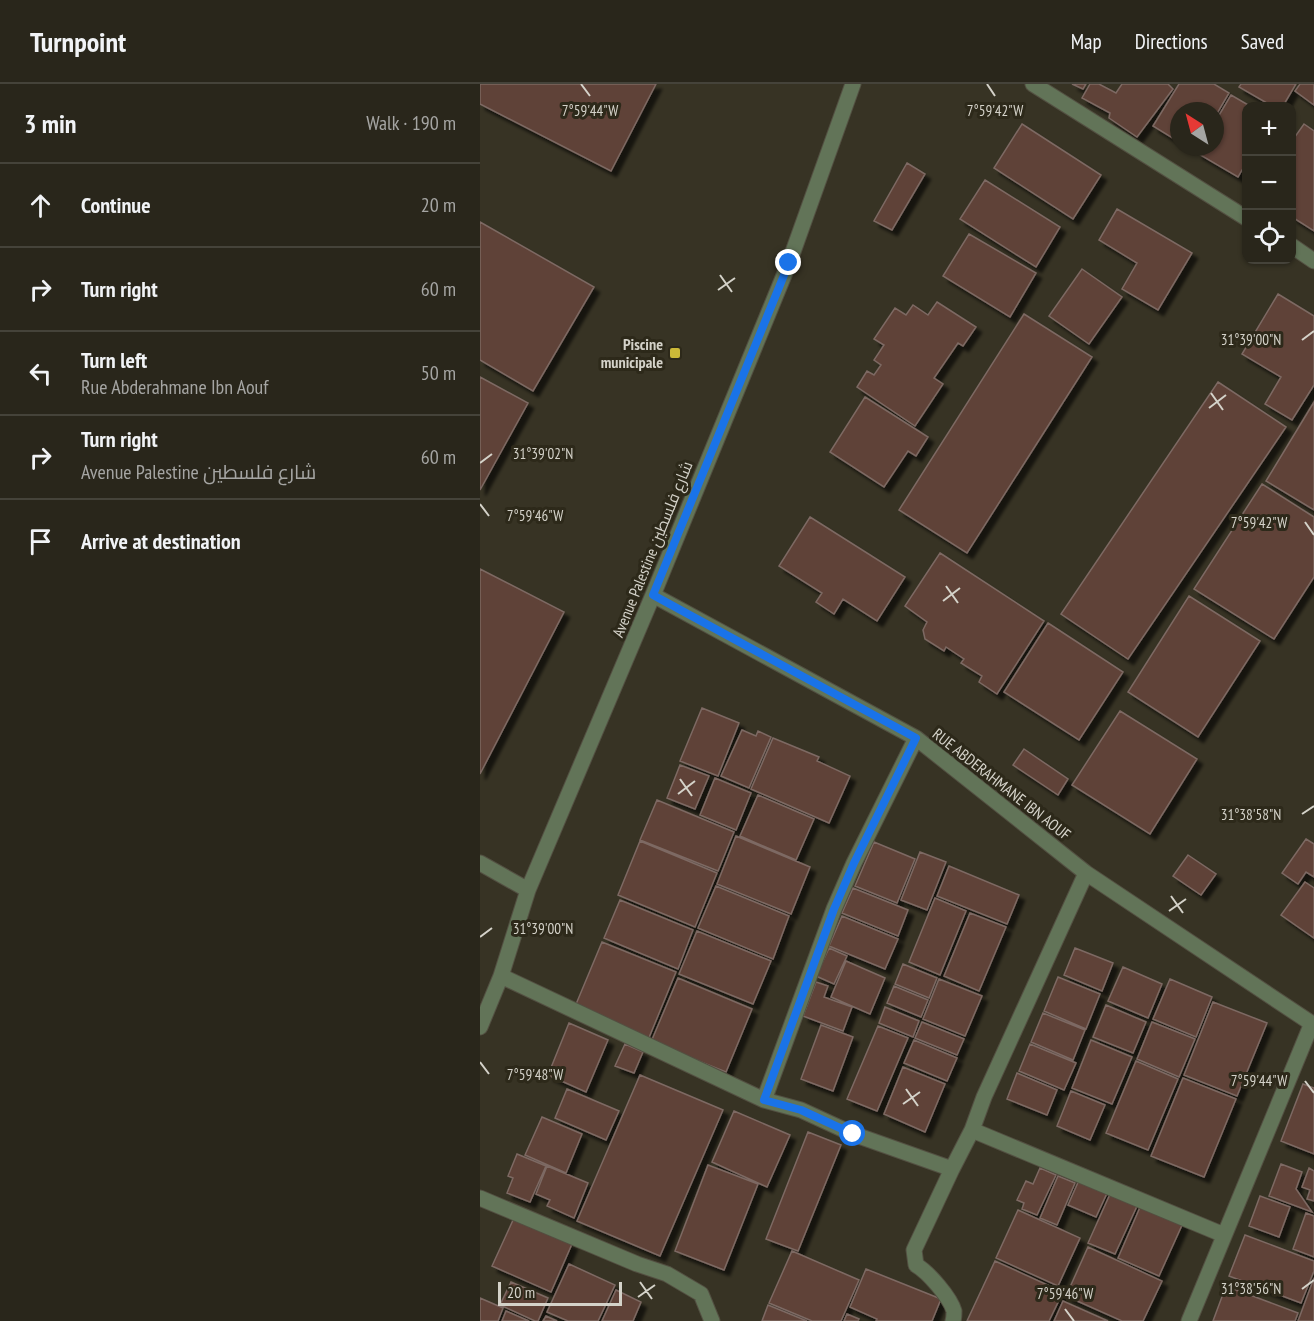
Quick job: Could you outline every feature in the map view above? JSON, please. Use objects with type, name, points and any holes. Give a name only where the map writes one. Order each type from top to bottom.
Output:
[{"type":"street","name":"Avenue Palestine شارع فلسطين","points":[[480,1027],[501,976],[528,890],[653,595],[789,263],[853,84]]},
{"type":"street","points":[[1033,84],[1242,215]]},
{"type":"street","points":[[1296,249],[1314,261]]},
{"type":"street","name":"RUE ABDERAHMANE IBN AOUF","points":[[653,595],[916,738],[1086,873],[1313,1024]]},
{"type":"street","points":[[764,1100],[834,909],[854,863],[916,738]]},
{"type":"street","points":[[480,863],[528,890]]},
{"type":"street","points":[[953,1321],[954,1312],[944,1295],[926,1271],[916,1265],[914,1250],[972,1130],[984,1097],[1086,873]]},
{"type":"street","points":[[501,976],[764,1100],[801,1110],[853,1134],[952,1169]]},
{"type":"street","points":[[1189,1321],[1313,1024]]},
{"type":"street","points":[[972,1130],[1224,1235]]},
{"type":"street","points":[[480,1198],[637,1264],[667,1274],[701,1294],[712,1321]]},
{"type":"building","points":[[480,84],[656,84],[611,171],[480,104]]},
{"type":"building","points":[[1072,84],[1086,84],[1083,89]]},
{"type":"building","points":[[1090,84],[1099,84],[1116,93],[1122,84],[1168,84],[1173,89],[1137,137],[1109,118],[1110,113],[1082,98]]},
{"type":"building","points":[[1179,84],[1214,84],[1229,93],[1224,102],[1170,102],[1170,136],[1153,126]]},
{"type":"building","points":[[1241,84],[1296,84],[1285,102],[1265,102],[1239,87]]},
{"type":"building","points":[[1300,84],[1314,84],[1314,105],[1295,91]]},
{"type":"building","points":[[1231,95],[1243,102],[1242,170],[1238,177],[1202,156],[1224,156],[1224,107]]},
{"type":"building","points":[[1022,124],[1101,175],[1073,219],[994,168]]},
{"type":"building","points":[[1304,124],[1314,131],[1314,231],[1296,220],[1296,135]]},
{"type":"building","points":[[907,163],[925,174],[892,230],[874,221]]},
{"type":"building","points":[[985,180],[1060,227],[1036,267],[960,219]]},
{"type":"building","points":[[1117,209],[1192,253],[1158,310],[1122,289],[1137,263],[1099,240]]},
{"type":"building","points":[[480,222],[594,287],[533,391],[480,360]]},
{"type":"building","points":[[969,234],[1036,273],[1010,317],[943,276]]},
{"type":"building","points":[[1082,269],[1122,297],[1089,344],[1049,316]]},
{"type":"building","points":[[1278,294],[1314,316],[1314,385],[1292,420],[1265,404],[1281,377],[1242,354]]},
{"type":"building","points":[[937,302],[976,327],[963,346],[958,343],[934,378],[943,384],[915,426],[857,387],[867,371],[874,375],[881,365],[874,360],[884,345],[874,339],[895,308],[906,315],[913,305],[928,315]]},
{"type":"building","points":[[1024,314],[1092,357],[967,553],[899,510]]},
{"type":"building","points":[[480,377],[528,403],[480,490]]},
{"type":"building","points":[[1218,382],[1286,427],[1128,659],[1061,614]]},
{"type":"building","points":[[865,397],[928,437],[916,456],[908,451],[884,487],[830,452]]},
{"type":"building","points":[[1314,402],[1314,510],[1266,481]]},
{"type":"building","points":[[1262,484],[1314,517],[1314,577],[1274,639],[1194,589]]},
{"type":"building","points":[[810,517],[905,577],[877,621],[843,599],[834,614],[816,602],[822,593],[779,566]]},
{"type":"building","points":[[940,553],[1044,621],[997,694],[979,682],[982,676],[961,663],[964,659],[946,647],[944,651],[925,639],[923,630],[927,622],[905,606]]},
{"type":"building","points":[[480,569],[564,612],[480,774]]},
{"type":"building","points":[[1189,596],[1260,641],[1198,737],[1128,692]]},
{"type":"building","points":[[1048,623],[1123,672],[1079,740],[1004,692]]},
{"type":"building","points":[[702,708],[739,723],[718,776],[680,761]]},
{"type":"building","points":[[1120,711],[1197,759],[1150,834],[1072,785]]},
{"type":"building","points":[[742,730],[756,736],[758,731],[771,737],[749,788],[721,776]]},
{"type":"building","points":[[773,738],[819,757],[817,761],[850,776],[829,823],[751,789]]},
{"type":"building","points":[[1024,749],[1068,779],[1058,795],[1013,765]]},
{"type":"building","points":[[680,765],[709,776],[695,809],[667,798]]},
{"type":"building","points":[[715,778],[751,793],[736,830],[700,815]]},
{"type":"building","points":[[758,795],[814,819],[796,860],[740,836]]},
{"type":"building","points":[[657,800],[734,832],[718,871],[640,840]]},
{"type":"building","points":[[736,836],[810,867],[791,914],[717,884]]},
{"type":"building","points":[[1306,839],[1314,844],[1314,877],[1306,872],[1298,884],[1282,873]]},
{"type":"building","points":[[640,841],[717,873],[695,927],[618,895]]},
{"type":"building","points":[[874,842],[915,859],[897,903],[855,886]]},
{"type":"building","points":[[920,852],[946,862],[927,910],[901,900]]},
{"type":"building","points":[[1188,855],[1216,874],[1201,895],[1173,876]]},
{"type":"building","points":[[949,866],[1019,895],[1007,924],[937,896]]},
{"type":"building","points":[[1305,882],[1314,888],[1314,938],[1281,915]]},
{"type":"building","points":[[716,886],[789,916],[773,959],[698,928]]},
{"type":"building","points":[[853,888],[908,910],[898,936],[842,913]]},
{"type":"building","points":[[935,898],[966,911],[940,975],[909,962]]},
{"type":"building","points":[[620,900],[693,930],[678,969],[604,938]]},
{"type":"building","points":[[970,913],[1006,927],[979,991],[944,976]]},
{"type":"building","points":[[842,916],[898,939],[885,969],[829,946]]},
{"type":"building","points":[[697,931],[771,961],[753,1004],[679,974]]},
{"type":"building","points":[[602,942],[676,972],[648,1040],[574,1009]]},
{"type":"building","points":[[829,948],[847,956],[834,984],[816,976]]},
{"type":"building","points":[[1075,948],[1113,963],[1102,991],[1064,975]]},
{"type":"building","points":[[846,961],[885,978],[870,1014],[831,997]]},
{"type":"building","points":[[903,964],[937,978],[929,998],[895,984]]},
{"type":"building","points":[[1123,967],[1162,984],[1148,1018],[1108,1001]]},
{"type":"building","points":[[1058,977],[1100,994],[1086,1029],[1044,1011]]},
{"type":"building","points":[[678,978],[752,1009],[726,1072],[651,1042]]},
{"type":"building","points":[[939,979],[982,996],[965,1036],[923,1019]]},
{"type":"building","points":[[1170,979],[1212,997],[1196,1037],[1153,1019]]},
{"type":"building","points":[[816,982],[828,986],[824,997],[852,1007],[843,1031],[803,1016]]},
{"type":"building","points":[[894,986],[928,1000],[921,1017],[887,1003]]},
{"type":"building","points":[[1213,1002],[1267,1023],[1237,1096],[1184,1075]]},
{"type":"building","points":[[1106,1005],[1146,1022],[1133,1053],[1093,1037]]},
{"type":"building","points":[[885,1007],[919,1021],[913,1037],[879,1023]]},
{"type":"building","points":[[1043,1013],[1085,1030],[1073,1060],[1031,1042]]},
{"type":"building","points":[[922,1022],[964,1039],[957,1055],[915,1038]]},
{"type":"building","points":[[1152,1022],[1195,1039],[1179,1077],[1137,1059]]},
{"type":"building","points":[[569,1023],[608,1040],[586,1092],[548,1075]]},
{"type":"building","points":[[821,1025],[853,1037],[833,1091],[801,1079]]},
{"type":"building","points":[[878,1026],[908,1038],[877,1111],[847,1099]]},
{"type":"building","points":[[914,1040],[957,1058],[947,1081],[904,1063]]},
{"type":"building","points":[[1091,1040],[1132,1057],[1112,1104],[1072,1088]]},
{"type":"building","points":[[625,1044],[643,1052],[634,1073],[615,1066]]},
{"type":"building","points":[[1030,1044],[1076,1063],[1064,1090],[1019,1071]]},
{"type":"building","points":[[1136,1061],[1178,1079],[1148,1150],[1106,1133]]},
{"type":"building","points":[[903,1067],[945,1084],[925,1132],[884,1114]]},
{"type":"building","points":[[1017,1073],[1057,1090],[1047,1115],[1007,1099]]},
{"type":"building","points":[[640,1075],[723,1110],[660,1256],[577,1221]]},
{"type":"building","points":[[1183,1078],[1236,1099],[1204,1177],[1151,1156]]},
{"type":"building","points":[[1303,1084],[1314,1088],[1314,1154],[1281,1141]]},
{"type":"building","points":[[567,1089],[619,1111],[606,1140],[555,1118]]},
{"type":"building","points":[[1071,1091],[1105,1105],[1090,1140],[1057,1126]]},
{"type":"building","points":[[734,1111],[790,1135],[767,1187],[712,1162]]},
{"type":"building","points":[[542,1117],[582,1134],[566,1173],[525,1155]]},
{"type":"building","points":[[808,1132],[841,1145],[798,1251],[766,1239]]},
{"type":"building","points":[[517,1154],[546,1166],[530,1202],[507,1193],[513,1178],[508,1176]]},
{"type":"building","points":[[1281,1164],[1302,1172],[1296,1189],[1312,1212],[1269,1196]]},
{"type":"building","points":[[708,1165],[758,1184],[724,1270],[675,1251]]},
{"type":"building","points":[[547,1166],[588,1183],[574,1218],[547,1206],[550,1200],[536,1194]]},
{"type":"building","points":[[1040,1168],[1056,1175],[1037,1215],[1022,1209],[1024,1203],[1017,1200],[1026,1181],[1033,1184]]},
{"type":"building","points":[[1309,1168],[1314,1171],[1314,1201],[1307,1199],[1310,1190],[1302,1187]]},
{"type":"building","points":[[1058,1176],[1075,1183],[1057,1225],[1040,1218]]},
{"type":"building","points":[[1080,1178],[1108,1191],[1096,1217],[1068,1205]]},
{"type":"building","points":[[1111,1192],[1138,1204],[1115,1254],[1088,1243]]},
{"type":"building","points":[[1260,1196],[1290,1207],[1279,1237],[1249,1226]]},
{"type":"building","points":[[1141,1205],[1183,1223],[1159,1276],[1118,1258]]},
{"type":"building","points":[[1018,1210],[1080,1238],[1058,1286],[996,1258]]},
{"type":"building","points":[[1306,1213],[1314,1216],[1314,1257],[1293,1249]]},
{"type":"building","points":[[514,1218],[572,1244],[551,1292],[492,1266]]},
{"type":"building","points":[[1245,1235],[1314,1261],[1314,1271],[1301,1303],[1229,1276]]},
{"type":"building","points":[[1088,1247],[1162,1281],[1143,1321],[1122,1321],[1066,1296]]},
{"type":"building","points":[[792,1251],[859,1280],[841,1321],[812,1321],[769,1303]]},
{"type":"building","points":[[995,1261],[1063,1292],[1049,1321],[967,1321]]},
{"type":"building","points":[[569,1264],[615,1285],[598,1321],[568,1321],[547,1312]]},
{"type":"building","points":[[866,1269],[941,1299],[932,1321],[876,1321],[877,1319],[850,1307]]},
{"type":"building","points":[[1314,1278],[1314,1321],[1298,1321]]},
{"type":"building","points":[[511,1282],[548,1298],[538,1321],[500,1305]]},
{"type":"building","points":[[1226,1286],[1298,1313],[1295,1321],[1213,1321]]},
{"type":"building","points":[[616,1290],[641,1302],[633,1321],[602,1321]]},
{"type":"building","points":[[480,1298],[503,1308],[498,1321],[480,1321]]},
{"type":"building","points":[[1063,1301],[1108,1321],[1054,1321]]},
{"type":"building","points":[[768,1305],[807,1321],[762,1321]]},
{"type":"building","points":[[506,1311],[529,1321],[502,1321]]},
{"type":"building","points":[[847,1314],[859,1319],[858,1321],[844,1321]]},
{"type":"building","points":[[546,1316],[557,1321],[543,1321]]},
{"type":"place","name":"Piscine municipale","points":[[675,353]]},
{"type":"route","points":[[789,263],[653,595],[916,738],[854,863],[834,909],[764,1100],[801,1110],[853,1134]]}]
